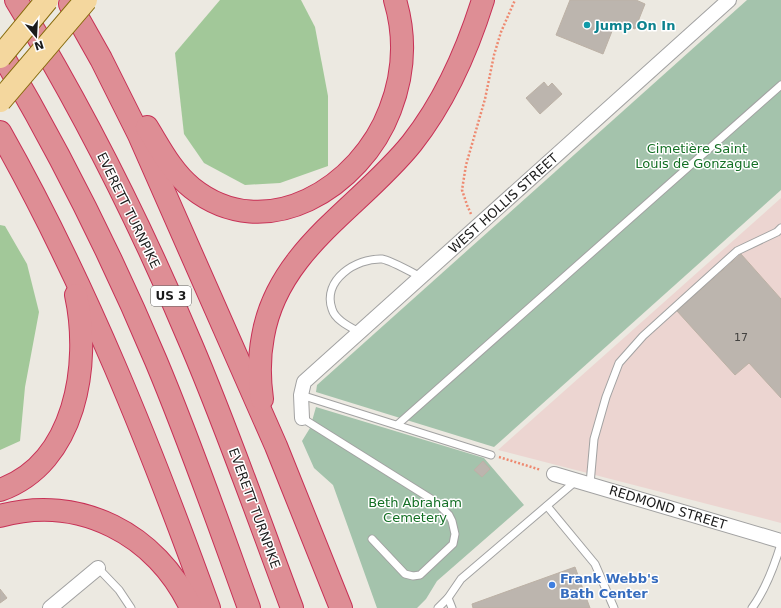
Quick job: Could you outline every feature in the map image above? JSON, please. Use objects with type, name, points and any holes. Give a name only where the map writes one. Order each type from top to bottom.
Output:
[{"type":"highway","name":"EVERETT TURNPIKE","points":[[16,0],[72,97],[100,150],[165,282],[212,396],[292,608]]},
{"type":"highway","points":[[75,1],[177,174],[192,188],[217,203],[236,210],[258,212],[287,208],[309,200],[350,171],[375,139],[390,111],[401,69],[402,39],[400,19],[395,0]]},
{"type":"highway","points":[[75,1],[139,135],[276,446],[341,608]]},
{"type":"highway","points":[[276,446],[264,408],[260,376],[261,344],[269,310],[284,279],[305,251],[392,166],[429,122],[448,88],[482,4]]},
{"type":"highway","name":"US 3","points":[[0,51],[63,164],[134,310],[176,410],[249,608]]},
{"type":"highway","points":[[0,132],[59,244],[105,342],[144,434],[209,608]]},
{"type":"highway","points":[[0,490],[27,476],[46,458],[56,445],[64,430],[75,395],[80,366],[81,328],[74,289],[59,244]]},
{"type":"highway","points":[[0,516],[27,510],[60,511],[92,518],[112,526],[139,542],[159,560],[176,581],[191,608]]},
{"type":"main road","points":[[0,57],[47,0]]},
{"type":"main road","points":[[0,101],[75,1]]},
{"type":"street","name":"WEST HOLLIS STREET","points":[[302,418],[301,395],[304,382],[729,0]]},
{"type":"street","name":"REDMOND STREET","points":[[554,474],[781,541]]},
{"type":"street","points":[[50,608],[98,568]]},
{"type":"lane","points":[[397,425],[781,85]]},
{"type":"lane","points":[[438,608],[448,598],[461,579],[547,506],[583,482],[599,419],[619,363],[623,357],[643,336],[737,251],[780,232]]},
{"type":"lane","points":[[360,332],[342,322],[332,310],[329,293],[338,278],[350,267],[366,260],[384,259],[421,277]]},
{"type":"lane","points":[[301,395],[491,455]]},
{"type":"lane","points":[[302,418],[436,502],[449,515],[455,534],[453,544],[420,575],[413,576],[405,574],[372,539]]},
{"type":"lane","points":[[547,506],[595,564],[614,608]]},
{"type":"lane","points":[[752,608],[761,595],[769,578],[781,544]]},
{"type":"lane","points":[[98,568],[119,590],[131,608]]},
{"type":"lane","points":[[448,598],[452,608]]},
{"type":"path","points":[[478,226],[467,205],[462,190],[466,165],[485,99],[494,55],[501,32],[515,0]]},
{"type":"path","points":[[491,455],[554,474]]},
{"type":"shaded area","points":[[781,198],[781,523],[498,450]]},
{"type":"green space","points":[[220,0],[301,0],[315,27],[328,96],[328,166],[280,183],[245,185],[204,163],[184,134],[175,53]]},
{"type":"green space","name":"Cimetière Saint Louis de Gonzague","points":[[747,0],[781,0],[781,190],[494,447],[316,392],[317,385]]},
{"type":"green space","points":[[0,225],[5,226],[27,264],[39,312],[25,387],[20,441],[0,450]]},
{"type":"green space","name":"Beth Abraham Cemetery","points":[[316,407],[484,458],[524,505],[437,581],[426,599],[417,608],[377,608],[333,485],[314,468],[302,441],[310,428]]},
{"type":"building","name":"Jump On In","points":[[570,0],[636,0],[645,4],[635,29],[616,21],[603,54],[556,35]]},
{"type":"building","points":[[544,82],[548,87],[552,83],[562,94],[540,114],[526,98]]},
{"type":"building","points":[[741,254],[781,299],[781,398],[749,363],[735,375],[677,311]]},
{"type":"building","points":[[483,461],[490,469],[482,477],[474,470]]},
{"type":"building","name":"Frank Webb's Bath Center","points":[[575,567],[590,608],[473,608],[472,604]]},
{"type":"building","points":[[0,589],[7,598],[0,603]]},
{"type":"place","name":"Jump On In","points":[[587,25]]},
{"type":"place","name":"Frank Webb's Bath Center","points":[[552,585]]}]
